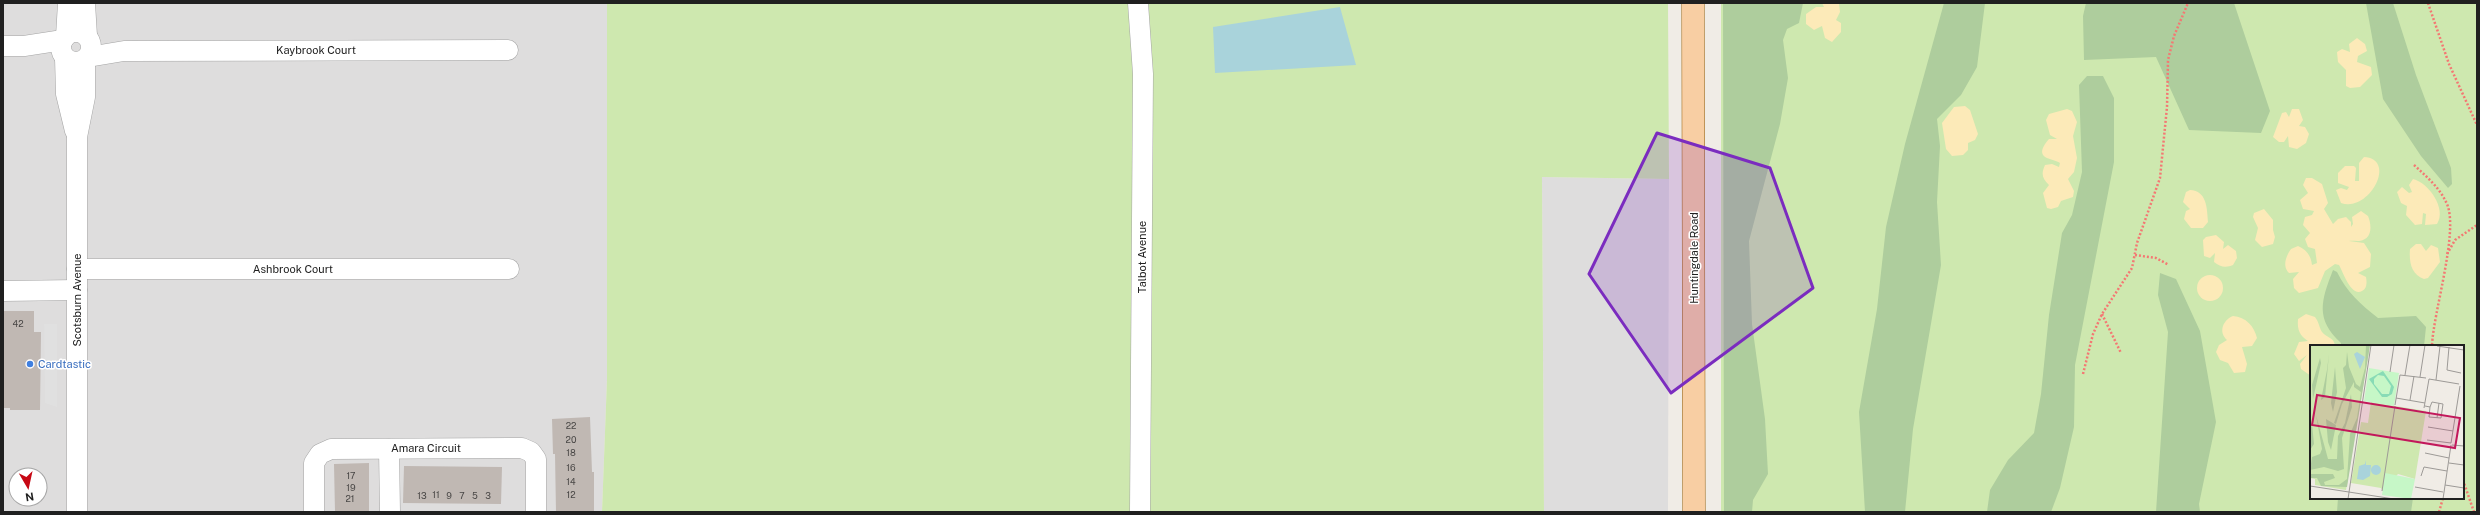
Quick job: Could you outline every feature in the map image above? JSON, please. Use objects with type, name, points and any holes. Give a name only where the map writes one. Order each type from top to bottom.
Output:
[{"type":"main road","name":"Huntingdale Road","points":[[1693,3],[1694,512]]},
{"type":"street","name":"Scotsburn Avenue","points":[[68,3],[64,47],[66,94],[77,137]]},
{"type":"street","name":"Scotsburn Avenue","points":[[77,512],[77,137],[85,97],[88,49],[85,3]]},
{"type":"street","name":"Talbot Avenue","points":[[1138,3],[1143,74],[1140,512]]},
{"type":"street","points":[[3,46],[64,47],[79,32],[88,49],[75,62],[64,47]]},
{"type":"street","name":"Kaybrook Court","points":[[88,49],[124,51],[508,50]]},
{"type":"street","name":"Ashbrook Court","points":[[76,269],[509,269]]},
{"type":"street","points":[[3,291],[77,290]]},
{"type":"street","name":"Amara Circuit","points":[[314,512],[314,463],[320,454],[331,449],[522,448],[531,452],[536,459],[536,512]]},
{"type":"street","points":[[389,449],[390,512]]},
{"type":"path","points":[[2083,374],[2093,334],[2102,314],[2132,268],[2145,216],[2160,178],[2167,107],[2168,60],[2188,3]]},
{"type":"path","points":[[2428,3],[2449,64],[2477,125]]},
{"type":"path","points":[[2414,165],[2439,189],[2448,206],[2449,226],[2446,257],[2432,345]]},
{"type":"path","points":[[2446,257],[2455,240],[2477,225]]},
{"type":"path","points":[[2135,255],[2156,258],[2169,265]]},
{"type":"path","points":[[2102,314],[2121,353]]},
{"type":"path","points":[[2464,483],[2474,512]]},
{"type":"path","points":[[2439,512],[2443,499]]},
{"type":"highlighted area","points":[[1657,133],[1770,168],[1813,288],[1671,393],[1589,274]]},
{"type":"shaded area","points":[[3,3],[607,3],[607,379],[602,512],[3,512]]},
{"type":"shaded area","points":[[1542,177],[1669,179],[1668,512],[1544,512]]},
{"type":"shaded area","points":[[44,324],[57,324],[57,407],[45,403]]},
{"type":"green space","points":[[607,3],[1668,3],[1669,179],[1542,177],[1544,512],[602,512],[607,379]]},
{"type":"green space","points":[[1721,3],[2477,3],[2477,512],[1721,512]]},
{"type":"green space","points":[[1723,3],[1803,3],[1799,23],[1787,29],[1783,40],[1788,78],[1780,124],[1749,241],[1752,324],[1765,419],[1768,474],[1753,500],[1752,512],[1724,512]]},
{"type":"green space","points":[[1944,3],[1985,3],[1977,67],[1961,95],[1937,119],[1940,146],[1937,202],[1941,265],[1913,429],[1905,512],[1865,512],[1859,412],[1877,309],[1886,227],[1905,144]]},
{"type":"green space","points":[[2086,3],[2234,3],[2270,111],[2261,133],[2189,130],[2156,57],[2084,60],[2083,16]]},
{"type":"green space","points":[[2366,3],[2393,3],[2416,75],[2451,168],[2452,184],[2448,188],[2421,156],[2383,99]]},
{"type":"green space","points":[[2087,76],[2103,76],[2114,98],[2114,162],[2075,365],[2074,427],[2060,488],[2051,512],[1987,512],[1990,490],[2008,460],[2034,433],[2041,394],[2049,315],[2062,233],[2072,215],[2082,172],[2079,85]]},
{"type":"green space","points":[[2333,270],[2337,272],[2345,286],[2354,297],[2378,318],[2416,316],[2426,327],[2424,345],[2341,345],[2327,326],[2324,318],[2323,300]]},
{"type":"green space","points":[[2160,273],[2176,279],[2200,331],[2216,422],[2199,504],[2200,512],[2156,512],[2168,332],[2158,295]]},
{"type":"green space","points":[[2338,499],[2413,499],[2411,512],[2337,512]]},
{"type":"sand","points":[[1822,3],[1839,4],[1840,12],[1836,20],[1841,23],[1841,32],[1832,42],[1825,38],[1822,26],[1814,30],[1806,24],[1806,14],[1816,7],[1824,7]]},
{"type":"sand","points":[[2357,38],[2365,44],[2367,51],[2358,56],[2357,62],[2371,67],[2372,75],[2360,87],[2350,88],[2346,86],[2346,70],[2338,62],[2337,52],[2342,49],[2350,52],[2349,44]]},
{"type":"sand","points":[[1965,106],[1970,110],[1978,134],[1975,140],[1968,143],[1968,150],[1963,155],[1952,156],[1946,149],[1942,123],[1954,107]]},
{"type":"sand","points":[[2067,109],[2072,111],[2077,122],[2073,136],[2077,158],[2074,172],[2068,179],[2074,191],[2073,197],[2061,201],[2058,207],[2051,209],[2047,208],[2043,193],[2049,185],[2043,176],[2043,171],[2045,165],[2052,164],[2059,167],[2060,163],[2043,155],[2042,151],[2049,139],[2057,139],[2050,135],[2046,120],[2049,114]]},
{"type":"sand","points":[[2292,109],[2299,109],[2303,120],[2299,126],[2305,127],[2309,134],[2306,143],[2297,149],[2289,147],[2288,136],[2284,142],[2279,142],[2273,137],[2282,113],[2286,112],[2289,117]]},
{"type":"sand","points":[[2364,157],[2374,160],[2379,166],[2379,175],[2376,184],[2370,193],[2361,200],[2351,204],[2341,203],[2336,190],[2341,188],[2347,190],[2349,187],[2338,183],[2338,173],[2345,166],[2354,166],[2356,168],[2355,181],[2359,181],[2359,163]]},
{"type":"sand","points":[[2306,178],[2312,178],[2322,184],[2328,203],[2324,209],[2333,224],[2338,219],[2346,217],[2351,222],[2351,227],[2353,224],[2352,217],[2361,211],[2368,216],[2370,222],[2370,232],[2368,236],[2361,241],[2349,241],[2364,243],[2371,254],[2370,267],[2358,273],[2366,277],[2366,287],[2364,290],[2358,292],[2354,290],[2345,278],[2339,265],[2335,264],[2325,271],[2318,288],[2299,293],[2294,288],[2293,279],[2299,272],[2289,273],[2285,264],[2286,258],[2291,249],[2298,246],[2304,249],[2311,259],[2312,265],[2317,263],[2315,249],[2308,247],[2305,239],[2310,233],[2303,225],[2305,217],[2312,215],[2314,211],[2303,209],[2300,200],[2308,193],[2303,185]]},
{"type":"sand","points":[[2413,179],[2419,181],[2435,197],[2440,211],[2437,224],[2425,225],[2426,214],[2423,213],[2422,224],[2415,225],[2406,215],[2407,206],[2401,203],[2397,192],[2402,187],[2409,193],[2412,192],[2409,185]]},
{"type":"sand","points":[[2190,190],[2200,193],[2205,201],[2208,222],[2203,228],[2191,228],[2184,219],[2186,211],[2190,209],[2183,202],[2186,192]]},
{"type":"sand","points":[[2264,209],[2273,220],[2275,237],[2273,244],[2262,247],[2255,240],[2258,228],[2253,217],[2254,213]]},
{"type":"sand","points":[[2216,235],[2224,242],[2223,249],[2228,245],[2236,251],[2237,258],[2233,265],[2225,267],[2216,264],[2214,262],[2215,253],[2210,258],[2204,256],[2203,240],[2206,237]]},
{"type":"sand","points":[[2416,244],[2421,244],[2426,251],[2431,245],[2438,248],[2440,262],[2428,278],[2424,279],[2420,277],[2416,274],[2412,267],[2410,249]]},
{"type":"sand","points":[[2210,275],[2219,279],[2223,288],[2219,297],[2210,301],[2201,297],[2197,288],[2201,279]]},
{"type":"sand","points":[[2306,314],[2315,317],[2322,332],[2332,339],[2335,345],[2310,345],[2310,375],[2301,369],[2300,364],[2307,355],[2299,361],[2294,354],[2299,342],[2308,341],[2301,335],[2298,326],[2298,319]]},
{"type":"sand","points":[[2233,316],[2246,320],[2252,326],[2257,338],[2252,346],[2242,347],[2247,364],[2245,372],[2234,373],[2228,363],[2220,360],[2216,352],[2219,345],[2227,340],[2224,337],[2222,330],[2224,323]]},
{"type":"water","points":[[1340,7],[1356,65],[1215,73],[1213,27]]},
{"type":"building","points":[[3,311],[34,311],[34,332],[41,332],[40,410],[10,410],[10,408],[3,408]]},
{"type":"building","points":[[590,417],[592,472],[594,472],[594,512],[556,512],[555,454],[553,454],[552,419]]},
{"type":"building","points":[[369,463],[369,512],[335,512],[334,464]]},
{"type":"building","points":[[404,466],[502,467],[501,504],[403,503]]},
{"type":"place","name":"Cardtastic","points":[[30,364]]}]
